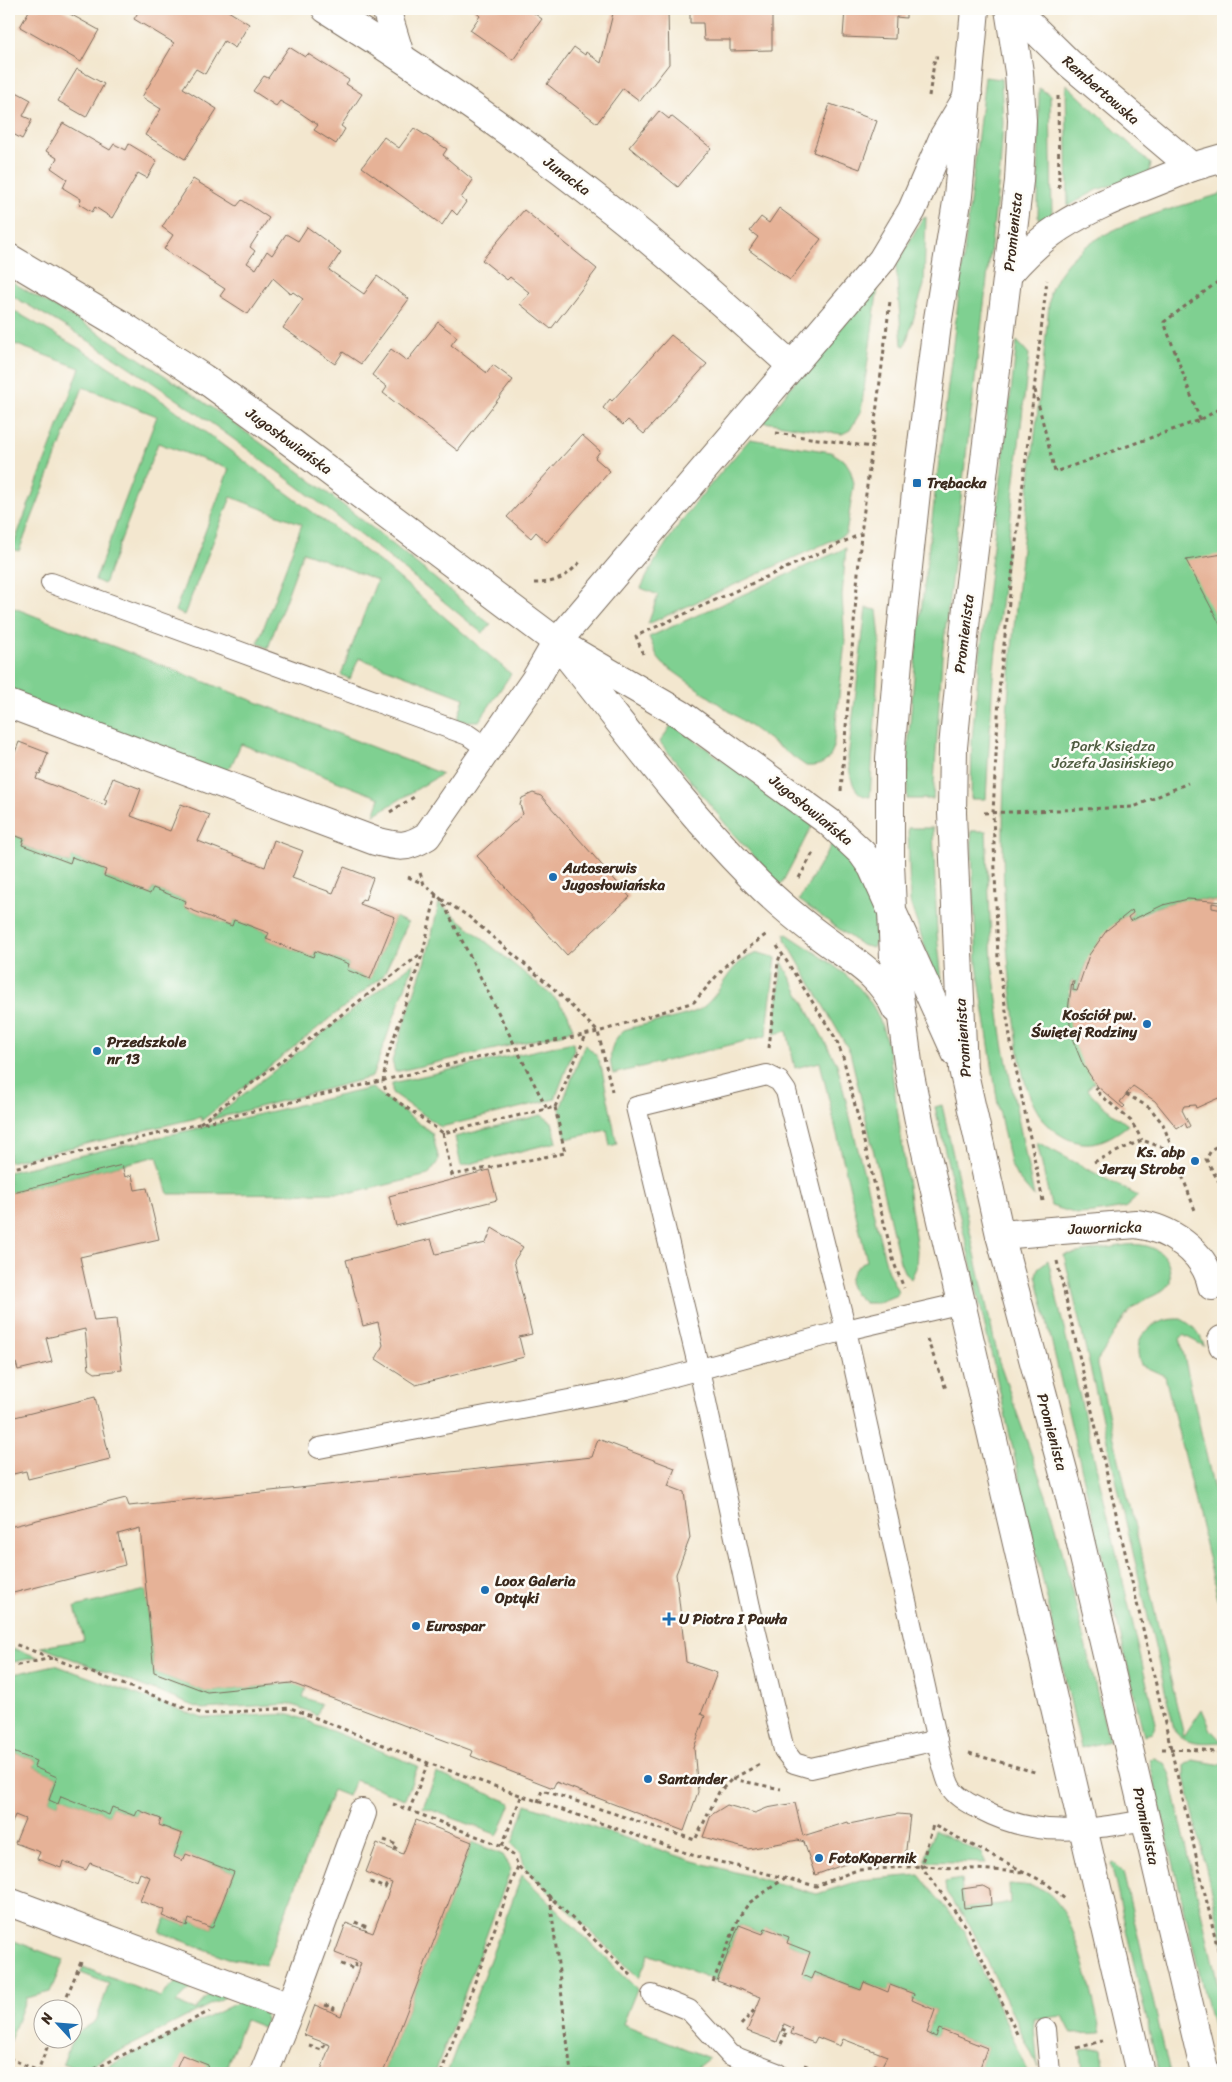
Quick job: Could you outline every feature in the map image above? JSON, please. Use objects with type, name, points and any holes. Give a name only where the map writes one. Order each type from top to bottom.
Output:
[{"type":"street","name":"Junacka","points":[[326,9],[400,55],[509,132],[615,212],[791,364]]},
{"type":"street","points":[[386,9],[400,55]]},
{"type":"street","points":[[975,9],[958,196],[937,325],[917,483],[898,661],[890,796],[895,965],[902,1029],[920,1126],[1140,2073]]},
{"type":"street","name":"Promienista","points":[[1009,9],[1019,72],[1022,120],[1019,181],[966,616],[954,746],[952,823],[963,1069],[1000,1235],[1068,1489],[1204,2073]]},
{"type":"street","name":"Rembertowska","points":[[1014,9],[1069,63],[1192,167]]},
{"type":"street","points":[[9,704],[364,837],[398,846],[411,846],[427,836],[535,680],[557,642],[791,364],[882,260],[912,210],[944,136],[968,96]]},
{"type":"street","points":[[1009,273],[1030,250],[1060,227],[1094,208],[1192,167],[1223,158]]},
{"type":"street","name":"Jugosłowiańska","points":[[9,258],[120,324],[203,378],[557,642],[667,705],[795,795],[829,822],[862,853],[872,867],[963,1069]]},
{"type":"street","name":"Jugosłowiańska","points":[[557,642],[712,835],[750,875],[784,906],[874,976],[891,998],[902,1029]]},
{"type":"street","name":"Jawornicka","points":[[1000,1235],[1136,1224],[1158,1228],[1178,1240],[1196,1256],[1208,1273],[1212,1286]]},
{"type":"street","points":[[264,2073],[362,1813]]},
{"type":"street","points":[[9,1902],[290,2007]]},
{"type":"lane","points":[[52,583],[468,735],[488,749]]},
{"type":"lane","points":[[937,1740],[811,1768],[794,1763],[784,1750],[750,1607],[699,1369],[636,1107],[767,1075],[779,1081],[786,1091],[846,1330],[937,1740],[951,1788],[973,1806],[996,1818],[1021,1826],[1052,1831],[1084,1830],[1145,1820]]},
{"type":"lane","points":[[319,1448],[626,1389],[846,1330],[962,1303]]},
{"type":"lane","points":[[652,1996],[689,2010],[730,2055],[777,2073]]},
{"type":"lane","points":[[1046,2029],[1050,2073]]},
{"type":"path","points":[[784,906],[840,803],[860,534],[891,292],[882,260]]},
{"type":"path","points":[[1048,276],[1043,295],[1000,678],[993,813],[998,960],[1012,1049],[1049,1230],[1223,1971]]},
{"type":"path","points":[[1200,420],[1164,322],[1223,278]]},
{"type":"path","points":[[1034,386],[1055,472],[1200,420],[1223,407]]},
{"type":"path","points":[[738,427],[872,447]]},
{"type":"path","points":[[636,636],[860,534]]},
{"type":"path","points":[[534,582],[553,583]]},
{"type":"path","points":[[979,813],[1134,808],[1188,783]]},
{"type":"path","points":[[411,846],[424,884],[442,899],[468,916],[540,977],[598,1032],[618,1112],[636,1107]]},
{"type":"path","points":[[436,894],[423,952],[386,1060],[383,1082],[386,1094],[443,1133],[452,1177],[565,1153],[555,1107],[586,1035]]},
{"type":"path","points":[[442,899],[546,1109]]},
{"type":"path","points":[[9,1169],[383,1082],[515,1049],[598,1032],[694,1002],[727,964],[769,932],[840,1048],[894,1263],[933,1353],[946,1390]]},
{"type":"path","points":[[198,1125],[423,952]]},
{"type":"path","points":[[767,1075],[777,971],[782,952]]},
{"type":"path","points":[[1098,1087],[1095,1090],[1116,1111],[1130,1121],[1142,1140],[1172,1151]]},
{"type":"path","points":[[1126,1094],[1150,1108],[1162,1124],[1198,1218]]},
{"type":"path","points":[[1221,1097],[1223,1102]]},
{"type":"path","points":[[443,1133],[555,1107]]},
{"type":"path","points":[[1094,1162],[1142,1140]]},
{"type":"path","points":[[1223,1143],[1212,1149],[1206,1159],[1223,1189]]},
{"type":"path","points":[[9,1642],[203,1714],[291,1708],[428,1763],[521,1797],[692,1855],[816,1886],[857,1870],[921,1866],[1024,1872]]},
{"type":"path","points":[[9,1667],[53,1658]]},
{"type":"path","points":[[538,1802],[542,1790],[695,1840],[719,1792],[732,1780],[784,1750]]},
{"type":"path","points":[[409,1811],[428,1763]]},
{"type":"path","points":[[1037,1765],[1038,1773]]},
{"type":"path","points":[[521,1797],[502,1846],[514,1856],[518,1866],[652,1996]]},
{"type":"path","points":[[921,1866],[933,1825],[1024,1872],[1055,1890],[1068,1903]]},
{"type":"path","points":[[441,2073],[518,1866]]},
{"type":"path","points":[[921,1866],[968,1928],[1019,2037]]},
{"type":"path","points":[[713,1982],[739,1916],[749,1903],[785,1878]]},
{"type":"path","points":[[363,1879],[385,1888],[388,1881]]},
{"type":"path","points":[[550,1897],[571,2073]]},
{"type":"path","points":[[88,2073],[249,1991]]},
{"type":"path","points":[[741,2033],[741,2025],[756,2008]]},
{"type":"path","points":[[780,2046],[786,2031],[782,2029]]},
{"type":"path","points":[[38,2072],[46,2050]]},
{"type":"path","points":[[9,2058],[38,2072],[52,2073]]},
{"type":"path","points":[[871,2073],[875,2065],[881,2066]]},
{"type":"green space","points":[[985,77],[1001,79],[1003,123],[1000,170],[942,657],[933,799],[907,799],[909,735],[916,653]]},
{"type":"green space","points":[[1066,84],[1151,164],[1149,172],[1146,174],[1097,190],[1068,206]]},
{"type":"green space","points":[[1039,88],[1050,95],[1052,216],[1041,222],[1038,217]]},
{"type":"green space","name":"Park Księdza Józefa Jasińskiego","points":[[1223,193],[1223,902],[1187,900],[1175,902],[1140,914],[1130,921],[1128,917],[1133,913],[1132,911],[1112,926],[1096,945],[1084,967],[1077,991],[1073,990],[1074,981],[1071,981],[1069,1008],[1073,1034],[1081,1058],[1095,1082],[1087,1089],[1103,1106],[1128,1125],[1105,1139],[1097,1142],[1081,1143],[1064,1137],[1050,1127],[1039,1114],[1025,1082],[1018,1046],[1005,922],[1003,831],[1012,652],[1050,293],[1061,271],[1078,253],[1099,238],[1148,216]]},
{"type":"green space","points":[[926,217],[924,285],[905,346],[902,345],[896,266],[922,219]]},
{"type":"green space","points":[[9,280],[107,338],[207,404],[351,511],[491,625],[482,633],[295,484],[199,414],[100,348],[9,294]]},
{"type":"green space","points":[[878,287],[861,411],[850,430],[842,434],[764,422],[813,358]]},
{"type":"green space","points":[[9,308],[89,354],[170,406],[385,566],[511,674],[479,721],[457,721],[464,698],[359,658],[350,679],[341,675],[377,580],[303,552],[268,648],[258,643],[302,524],[231,497],[184,615],[175,611],[229,469],[158,443],[104,584],[95,580],[157,416],[83,387],[19,551],[12,549],[80,368],[9,342]]},
{"type":"green space","points":[[1017,341],[1029,354],[993,677],[986,799],[971,799],[972,740],[978,674]]},
{"type":"green space","points":[[750,439],[831,452],[845,461],[850,469],[854,483],[846,534],[648,624],[658,595],[641,588],[652,567],[690,510]]},
{"type":"green space","points":[[846,548],[842,596],[845,642],[833,750],[829,758],[823,763],[815,766],[806,766],[663,664],[658,658],[649,637]]},
{"type":"green space","points":[[9,606],[442,774],[374,815],[380,798],[241,744],[231,766],[219,777],[9,695]]},
{"type":"green space","points":[[866,608],[877,610],[880,639],[870,797],[859,793],[855,788],[848,758]]},
{"type":"green space","points":[[672,724],[813,824],[781,885],[735,836],[660,742]]},
{"type":"green space","points":[[908,828],[933,828],[937,934],[945,1007],[910,902]]},
{"type":"green space","points":[[971,831],[986,831],[992,963],[1003,1043],[1034,1197],[1017,1177],[1010,1163],[998,1105],[977,965]]},
{"type":"green space","points":[[9,833],[24,839],[22,845],[69,863],[72,857],[106,870],[104,876],[150,894],[153,888],[186,901],[184,907],[231,926],[234,920],[269,933],[266,939],[313,957],[315,951],[349,964],[347,970],[370,979],[395,917],[408,923],[383,976],[201,1121],[201,1117],[9,1162]]},
{"type":"green space","points":[[833,842],[850,859],[868,884],[873,899],[876,940],[873,948],[861,945],[799,900]]},
{"type":"green space","points":[[439,903],[557,1000],[568,1014],[573,1029],[565,1033],[395,1072],[392,1061],[428,951]]},
{"type":"green space","points":[[785,934],[824,958],[858,987],[875,1010],[881,1025],[889,1051],[917,1250],[916,1268],[911,1279],[905,1274],[900,1262],[850,1052],[785,939]]},
{"type":"green space","points":[[759,953],[776,958],[766,1036],[613,1074],[611,1050],[624,1030],[687,1014],[702,1008],[716,994],[740,962]]},
{"type":"green space","points":[[782,962],[837,1064],[888,1272],[898,1291],[897,1295],[877,1303],[865,1303],[853,1292],[849,1282],[855,1268],[867,1261],[820,1062],[795,1068],[787,1031],[774,1034]]},
{"type":"green space","points":[[414,963],[372,1077],[210,1120]]},
{"type":"green space","points":[[573,1042],[574,1049],[555,1099],[441,1127],[392,1093],[392,1083]]},
{"type":"green space","points":[[585,1044],[596,1055],[602,1070],[617,1144],[610,1146],[607,1130],[566,1139],[560,1109]]},
{"type":"green space","points":[[372,1088],[432,1133],[439,1160],[428,1175],[353,1193],[168,1194],[157,1156],[9,1193],[9,1172]]},
{"type":"green space","points":[[942,1105],[999,1362],[1054,1518],[1109,1741],[1081,1748],[935,1107]]},
{"type":"green space","points":[[541,1115],[552,1122],[557,1142],[461,1166],[455,1137]]},
{"type":"green space","points":[[1037,1142],[1138,1196],[1125,1208],[1094,1213],[1077,1214],[1051,1206]]},
{"type":"green space","points":[[1126,1245],[1153,1248],[1165,1257],[1170,1272],[1170,1282],[1159,1293],[1135,1306],[1129,1312],[1097,1361],[1097,1366],[1184,1736],[1202,1709],[1211,1730],[1222,1742],[1195,1742],[1183,1738],[1174,1729],[1064,1255]]},
{"type":"green space","points":[[1048,1260],[1156,1723],[1153,1731],[1144,1736],[1036,1275],[1038,1268]]},
{"type":"green space","points":[[1171,1319],[1181,1319],[1196,1330],[1204,1346],[1183,1335],[1180,1338],[1223,1530],[1223,1620],[1165,1376],[1141,1365],[1138,1354],[1138,1345],[1146,1330],[1153,1325]]},
{"type":"green space","points":[[146,1590],[154,1672],[207,1692],[291,1683],[306,1688],[303,1697],[321,1704],[317,1715],[291,1704],[202,1709],[41,1647],[84,1640],[75,1607]]},
{"type":"green space","points":[[15,1649],[38,1657],[9,1663],[9,1651]]},
{"type":"green space","points":[[55,1665],[202,1718],[290,1714],[418,1766],[405,1799],[355,1780],[348,1796],[333,1790],[265,1965],[228,1958],[160,1932],[166,1918],[187,1926],[189,1919],[212,1928],[234,1872],[186,1854],[183,1861],[174,1857],[182,1834],[159,1825],[161,1819],[138,1810],[135,1816],[112,1807],[109,1815],[61,1796],[58,1804],[49,1800],[57,1777],[34,1767],[36,1761],[13,1752],[9,1758],[9,1675]]},
{"type":"green space","points":[[1155,1758],[1164,1763],[1170,1775],[1223,2007],[1223,2073],[1149,1759]]},
{"type":"green space","points":[[1192,1760],[1223,1765],[1223,1943],[1185,1777],[1185,1765]]},
{"type":"green space","points":[[437,1773],[511,1803],[498,1835],[423,1807]]},
{"type":"green space","points":[[526,1804],[690,1860],[817,1894],[861,1880],[919,1875],[964,1931],[1029,2073],[978,2073],[987,2048],[939,2029],[936,2037],[927,2033],[935,2010],[912,2000],[914,1994],[891,1985],[888,1992],[864,1982],[861,1990],[814,1972],[811,1979],[802,1975],[810,1952],[787,1943],[789,1937],[766,1928],[763,1934],[739,1925],[717,1981],[649,1954],[639,1978],[525,1868],[521,1853],[512,1844]]},
{"type":"green space","points":[[934,1830],[981,1853],[986,1863],[925,1861]]},
{"type":"green space","points":[[472,1842],[503,1855],[511,1869],[435,2073],[383,2073]]},
{"type":"green space","points":[[1114,1863],[1123,1872],[1170,2073],[1159,2073],[1111,1864]]},
{"type":"green space","points":[[522,1875],[637,1989],[623,2024],[709,2058],[690,2073],[447,2073]]},
{"type":"green space","points":[[961,1879],[964,1908],[1010,1903],[1009,1884],[1039,1888],[1052,1897],[1063,1911],[1073,1930],[1087,1975],[1101,2033],[1072,2034],[1063,2016],[1033,2019],[1038,2067],[970,1925],[946,1892],[945,1882]]},
{"type":"green space","points":[[9,1939],[64,1960],[50,1992],[26,1998],[9,2043]]},
{"type":"green space","points":[[83,1967],[160,1997],[183,1976],[198,1981],[176,2003],[195,2010],[215,1988],[231,1994],[80,2071],[63,2063],[68,2050],[82,2050],[82,2030],[96,2021],[109,1984],[81,1973]]},
{"type":"green space","points":[[245,1999],[262,2007],[266,2020],[265,2028],[245,2020],[224,2073],[94,2073]]},
{"type":"green space","points":[[1102,2048],[1105,2073],[1083,2073],[1081,2050]]},
{"type":"building","points":[[30,9],[61,9],[99,30],[81,62],[20,27]]},
{"type":"building","points":[[140,9],[225,9],[249,24],[235,48],[224,41],[205,74],[196,69],[183,88],[217,109],[185,159],[145,135],[161,109],[142,97],[174,43],[134,19]]},
{"type":"building","points":[[528,9],[542,19],[513,60],[470,30],[480,16],[473,10]]},
{"type":"building","points":[[614,9],[668,9],[669,64],[640,101],[623,88],[597,123],[547,84],[574,47],[585,55],[586,52],[601,63]]},
{"type":"building","points":[[690,9],[772,9],[772,50],[730,51],[730,40],[704,40],[703,23],[690,23]]},
{"type":"building","points":[[845,9],[906,9],[906,18],[896,17],[895,39],[843,37]]},
{"type":"building","points":[[289,47],[305,57],[308,54],[349,80],[346,84],[362,94],[341,126],[345,129],[336,144],[314,130],[318,125],[299,112],[280,101],[276,106],[253,91],[264,76],[268,78]]},
{"type":"building","points":[[77,69],[104,84],[86,117],[58,101]]},
{"type":"building","points":[[9,88],[31,100],[23,116],[32,120],[22,139],[13,134],[9,143]]},
{"type":"building","points":[[830,104],[877,121],[860,169],[813,152]]},
{"type":"building","points":[[659,111],[669,119],[671,116],[711,148],[678,187],[629,147]]},
{"type":"building","points":[[63,123],[110,150],[114,144],[126,150],[129,144],[157,161],[147,178],[138,173],[112,218],[95,207],[92,212],[79,204],[81,199],[63,188],[67,179],[51,168],[57,158],[46,151]]},
{"type":"building","points":[[414,128],[447,149],[443,155],[473,180],[461,198],[466,202],[457,215],[452,210],[442,225],[362,167],[384,137],[399,148]]},
{"type":"building","points":[[193,179],[237,206],[242,200],[269,218],[250,247],[255,251],[247,263],[256,269],[267,251],[272,255],[286,234],[298,241],[307,227],[341,252],[329,270],[364,294],[377,276],[409,299],[361,364],[343,352],[335,364],[283,328],[303,299],[293,292],[291,294],[273,278],[248,314],[220,296],[225,289],[164,249],[173,235],[162,227]]},
{"type":"building","points":[[779,208],[821,239],[790,280],[749,250],[758,237],[750,231],[761,217],[769,223]]},
{"type":"building","points":[[524,210],[597,269],[551,329],[520,304],[530,293],[510,277],[507,280],[482,260]]},
{"type":"building","points":[[438,322],[457,337],[451,345],[487,373],[493,365],[513,380],[458,451],[383,393],[387,387],[372,375],[391,349],[407,361]]},
{"type":"building","points":[[671,335],[707,364],[644,434],[628,420],[623,425],[603,408],[610,399],[612,401]]},
{"type":"building","points":[[582,435],[600,451],[595,458],[610,471],[547,542],[536,532],[531,538],[507,517]]},
{"type":"building","points":[[1223,554],[1223,630],[1186,560]]},
{"type":"building","points":[[19,742],[48,753],[40,774],[38,773],[36,779],[105,805],[107,800],[104,800],[113,778],[141,789],[131,816],[170,831],[181,804],[210,815],[198,841],[265,867],[274,840],[303,851],[292,878],[333,893],[344,867],[373,878],[365,900],[362,899],[360,904],[395,917],[370,979],[347,970],[349,964],[315,951],[313,957],[266,939],[269,933],[234,920],[232,926],[184,907],[186,901],[153,888],[150,894],[104,876],[106,870],[72,857],[70,863],[22,845],[24,839],[9,833],[9,768]]},
{"type":"building","name":"Autoserwis Jugosłowiańska","points":[[533,793],[541,796],[630,897],[567,955],[477,856],[523,814],[520,805],[522,798]]},
{"type":"building","name":"Kościół pw. Świętej Rodziny","points":[[1188,899],[1223,902],[1223,905],[1212,903],[1212,908],[1223,910],[1223,1096],[1196,1108],[1195,1105],[1184,1106],[1182,1110],[1190,1126],[1187,1128],[1185,1123],[1177,1128],[1155,1101],[1133,1086],[1120,1102],[1125,1106],[1123,1108],[1098,1087],[1083,1065],[1072,1038],[1068,1010],[1072,981],[1074,981],[1073,990],[1077,991],[1089,955],[1107,930],[1132,910],[1133,913],[1128,917],[1130,921],[1163,905]]},
{"type":"building","points":[[122,1165],[125,1177],[132,1175],[135,1190],[147,1188],[159,1239],[80,1257],[94,1321],[116,1319],[122,1370],[95,1373],[89,1369],[85,1329],[46,1338],[52,1362],[18,1370],[16,1363],[9,1365],[9,1193]]},
{"type":"building","points":[[489,1170],[497,1200],[396,1226],[389,1196]]},
{"type":"building","points":[[492,1228],[523,1247],[514,1261],[532,1334],[519,1337],[524,1357],[416,1385],[376,1359],[383,1345],[378,1322],[363,1326],[346,1260],[431,1239],[436,1254],[486,1243]]},
{"type":"building","points":[[95,1397],[110,1459],[28,1479],[26,1471],[9,1475],[9,1410],[13,1409],[15,1417]]},
{"type":"building","name":"Eurospar","points":[[598,1439],[675,1468],[668,1486],[684,1492],[690,1538],[676,1574],[686,1662],[717,1673],[701,1714],[705,1716],[694,1748],[698,1792],[684,1831],[556,1782],[553,1788],[471,1756],[473,1751],[291,1683],[207,1692],[154,1672],[140,1528],[118,1534],[125,1565],[9,1594],[9,1527],[126,1498],[129,1506],[592,1457]]},
{"type":"building","points":[[13,1752],[36,1761],[34,1767],[57,1777],[49,1800],[58,1804],[61,1796],[109,1815],[112,1807],[135,1816],[138,1810],[161,1819],[159,1825],[182,1834],[174,1857],[183,1861],[186,1854],[234,1872],[212,1928],[189,1919],[187,1926],[162,1916],[165,1910],[140,1901],[150,1877],[140,1873],[137,1881],[90,1863],[86,1870],[63,1861],[61,1868],[37,1859],[40,1852],[15,1843],[25,1819],[15,1815],[12,1823],[9,1822],[9,1758]]},
{"type":"building","points":[[795,1803],[803,1836],[848,1822],[849,1824],[898,1814],[910,1815],[905,1858],[859,1859],[815,1875],[804,1842],[798,1840],[748,1849],[703,1837],[711,1815],[727,1805],[755,1813],[767,1808]]},
{"type":"building","points":[[416,1820],[472,1842],[383,2073],[320,2073],[330,2045],[304,2035],[315,2005],[341,2016],[361,1963],[335,1953],[346,1923],[373,1933],[392,1883],[366,1872],[377,1843],[403,1854]]},
{"type":"building","points":[[983,1886],[990,1890],[991,1905],[964,1908],[962,1889]]},
{"type":"building","points":[[739,1925],[763,1934],[765,1928],[789,1937],[787,1943],[810,1952],[802,1975],[811,1979],[814,1972],[861,1990],[864,1982],[888,1992],[890,1985],[914,1994],[912,2000],[935,2010],[927,2033],[936,2037],[939,2029],[987,2048],[978,2073],[878,2073],[887,2056],[843,2039],[840,2046],[817,2037],[814,2043],[791,2034],[793,2028],[784,2024],[777,2042],[747,2031],[761,1997],[717,1981]]},
{"type":"building","points":[[182,2055],[208,2065],[205,2073],[174,2073]]},
{"type":"place","name":"Trębacka","points":[[917,483]]},
{"type":"place","name":"Autoserwis Jugosłowiańska","points":[[553,877]]},
{"type":"place","name":"Kościół pw. Świętej Rodziny","points":[[1147,1024]]},
{"type":"place","name":"Przedszkole nr 13","points":[[97,1051]]},
{"type":"place","name":"Ks. abp Jerzy Stroba","points":[[1195,1161]]},
{"type":"place","name":"Loox Galeria Optyki","points":[[485,1590]]},
{"type":"place","name":"U Piotra I Pawła","points":[[669,1619]]},
{"type":"place","name":"Eurospar","points":[[416,1626]]},
{"type":"place","name":"Santander","points":[[648,1779]]},
{"type":"place","name":"FotoKopernik","points":[[819,1858]]}]
